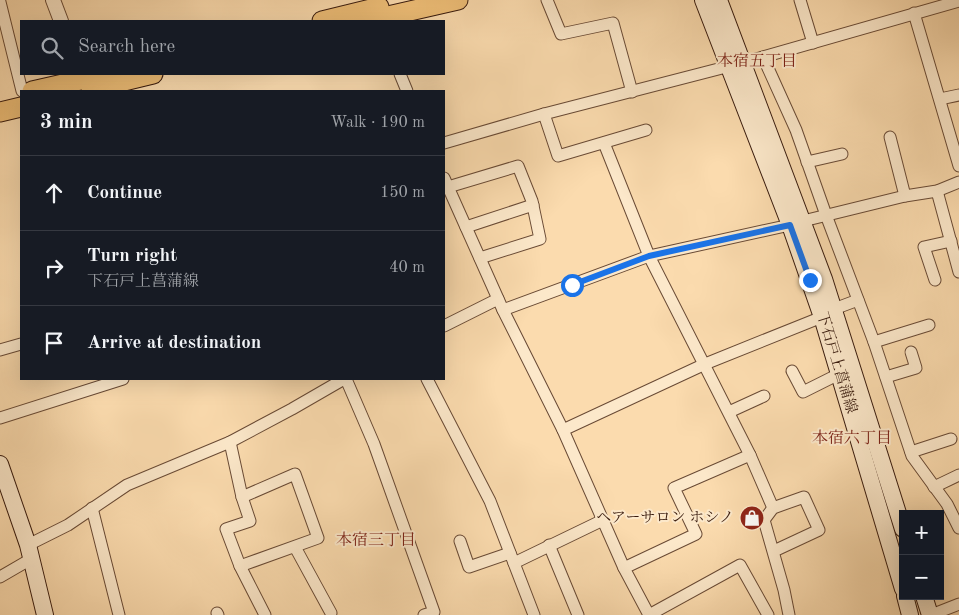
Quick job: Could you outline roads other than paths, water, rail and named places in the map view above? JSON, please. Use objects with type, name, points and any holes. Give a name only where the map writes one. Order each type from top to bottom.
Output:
[{"type":"highway","points":[[372,14],[408,0]]},
{"type":"highway","points":[[329,20],[458,0]]},
{"type":"highway","points":[[81,82],[104,75]]},
{"type":"highway","points":[[37,90],[81,82],[144,75]]},
{"type":"highway","points":[[0,99],[20,93]]},
{"type":"highway","points":[[0,112],[20,107]]},
{"type":"main road","name":"下石戸上菖蒲線","points":[[703,0],[736,64]]},
{"type":"main road","name":"下石戸上菖蒲線","points":[[719,0],[736,64],[797,223],[899,517]]},
{"type":"main road","name":"下石戸上菖蒲線","points":[[828,313],[839,374],[899,576]]},
{"type":"main road","points":[[0,464],[29,552],[46,615]]},
{"type":"main road","points":[[906,600],[910,615]]},
{"type":"main road","points":[[925,600],[930,615]]},
{"type":"street","points":[[53,0],[61,20]]},
{"type":"street","points":[[548,0],[561,34],[614,23],[632,92]]},
{"type":"street","points":[[800,0],[813,43]]},
{"type":"street","points":[[445,143],[544,114],[763,57],[954,1]]},
{"type":"street","points":[[0,2],[22,90]]},
{"type":"street","points":[[914,13],[959,166]]},
{"type":"street","points":[[763,57],[796,130],[874,342],[912,456],[946,504],[959,528]]},
{"type":"street","points":[[400,75],[407,90]]},
{"type":"street","points":[[940,99],[959,95]]},
{"type":"street","points":[[544,114],[558,156],[646,130]]},
{"type":"street","points":[[890,137],[905,196]]},
{"type":"street","points":[[604,143],[649,256],[729,412],[773,508]]},
{"type":"street","points":[[807,162],[842,154]]},
{"type":"street","points":[[480,258],[540,239],[533,205],[518,166],[447,189],[466,226],[480,258],[498,299],[503,310],[563,430],[624,568],[649,615],[740,565],[768,615]]},
{"type":"street","points":[[503,310],[649,256],[797,223],[905,196],[937,191],[959,182]]},
{"type":"street","points":[[937,191],[959,272]]},
{"type":"street","points":[[466,226],[533,205]]},
{"type":"street","points":[[935,280],[924,247],[950,241]]},
{"type":"street","points":[[445,326],[498,299]]},
{"type":"street","points":[[563,430],[705,364],[858,300]]},
{"type":"street","points":[[874,342],[928,325]]},
{"type":"street","points":[[0,350],[20,344]]},
{"type":"street","points":[[886,377],[916,368],[911,352]]},
{"type":"street","points":[[792,371],[803,392],[839,374]]},
{"type":"street","points":[[0,418],[120,380]]},
{"type":"street","points":[[0,577],[29,552],[127,485],[230,442],[343,380]]},
{"type":"street","points":[[345,380],[374,444],[434,612],[424,615]]},
{"type":"street","points":[[428,380],[490,501],[534,615]]},
{"type":"street","points":[[729,412],[764,396]]},
{"type":"street","points":[[911,452],[951,439]]},
{"type":"street","points":[[230,442],[242,497],[250,521],[226,529],[240,566],[263,614]]},
{"type":"street","points":[[624,568],[696,534],[674,488],[750,455]]},
{"type":"street","points":[[240,566],[318,538],[295,474],[242,497]]},
{"type":"street","points":[[934,487],[959,475]]},
{"type":"street","points":[[774,551],[819,530],[804,497],[773,508],[764,520],[774,551],[789,615]]},
{"type":"street","points":[[92,508],[119,615]]},
{"type":"street","points":[[460,541],[469,567],[512,558],[549,545],[603,520]]},
{"type":"street","points":[[549,545],[578,615]]},
{"type":"street","points":[[295,546],[331,613]]},
{"type":"street","points":[[930,615],[959,604]]},
{"type":"place","name":"ヘアーサロン ホシノ","points":[[752,518]]},
{"type":"district","name":"本宿五丁目","points":[[757,62]]},
{"type":"district","name":"本宿六丁目","points":[[852,439]]},
{"type":"district","name":"本宿三丁目","points":[[376,541]]}]
